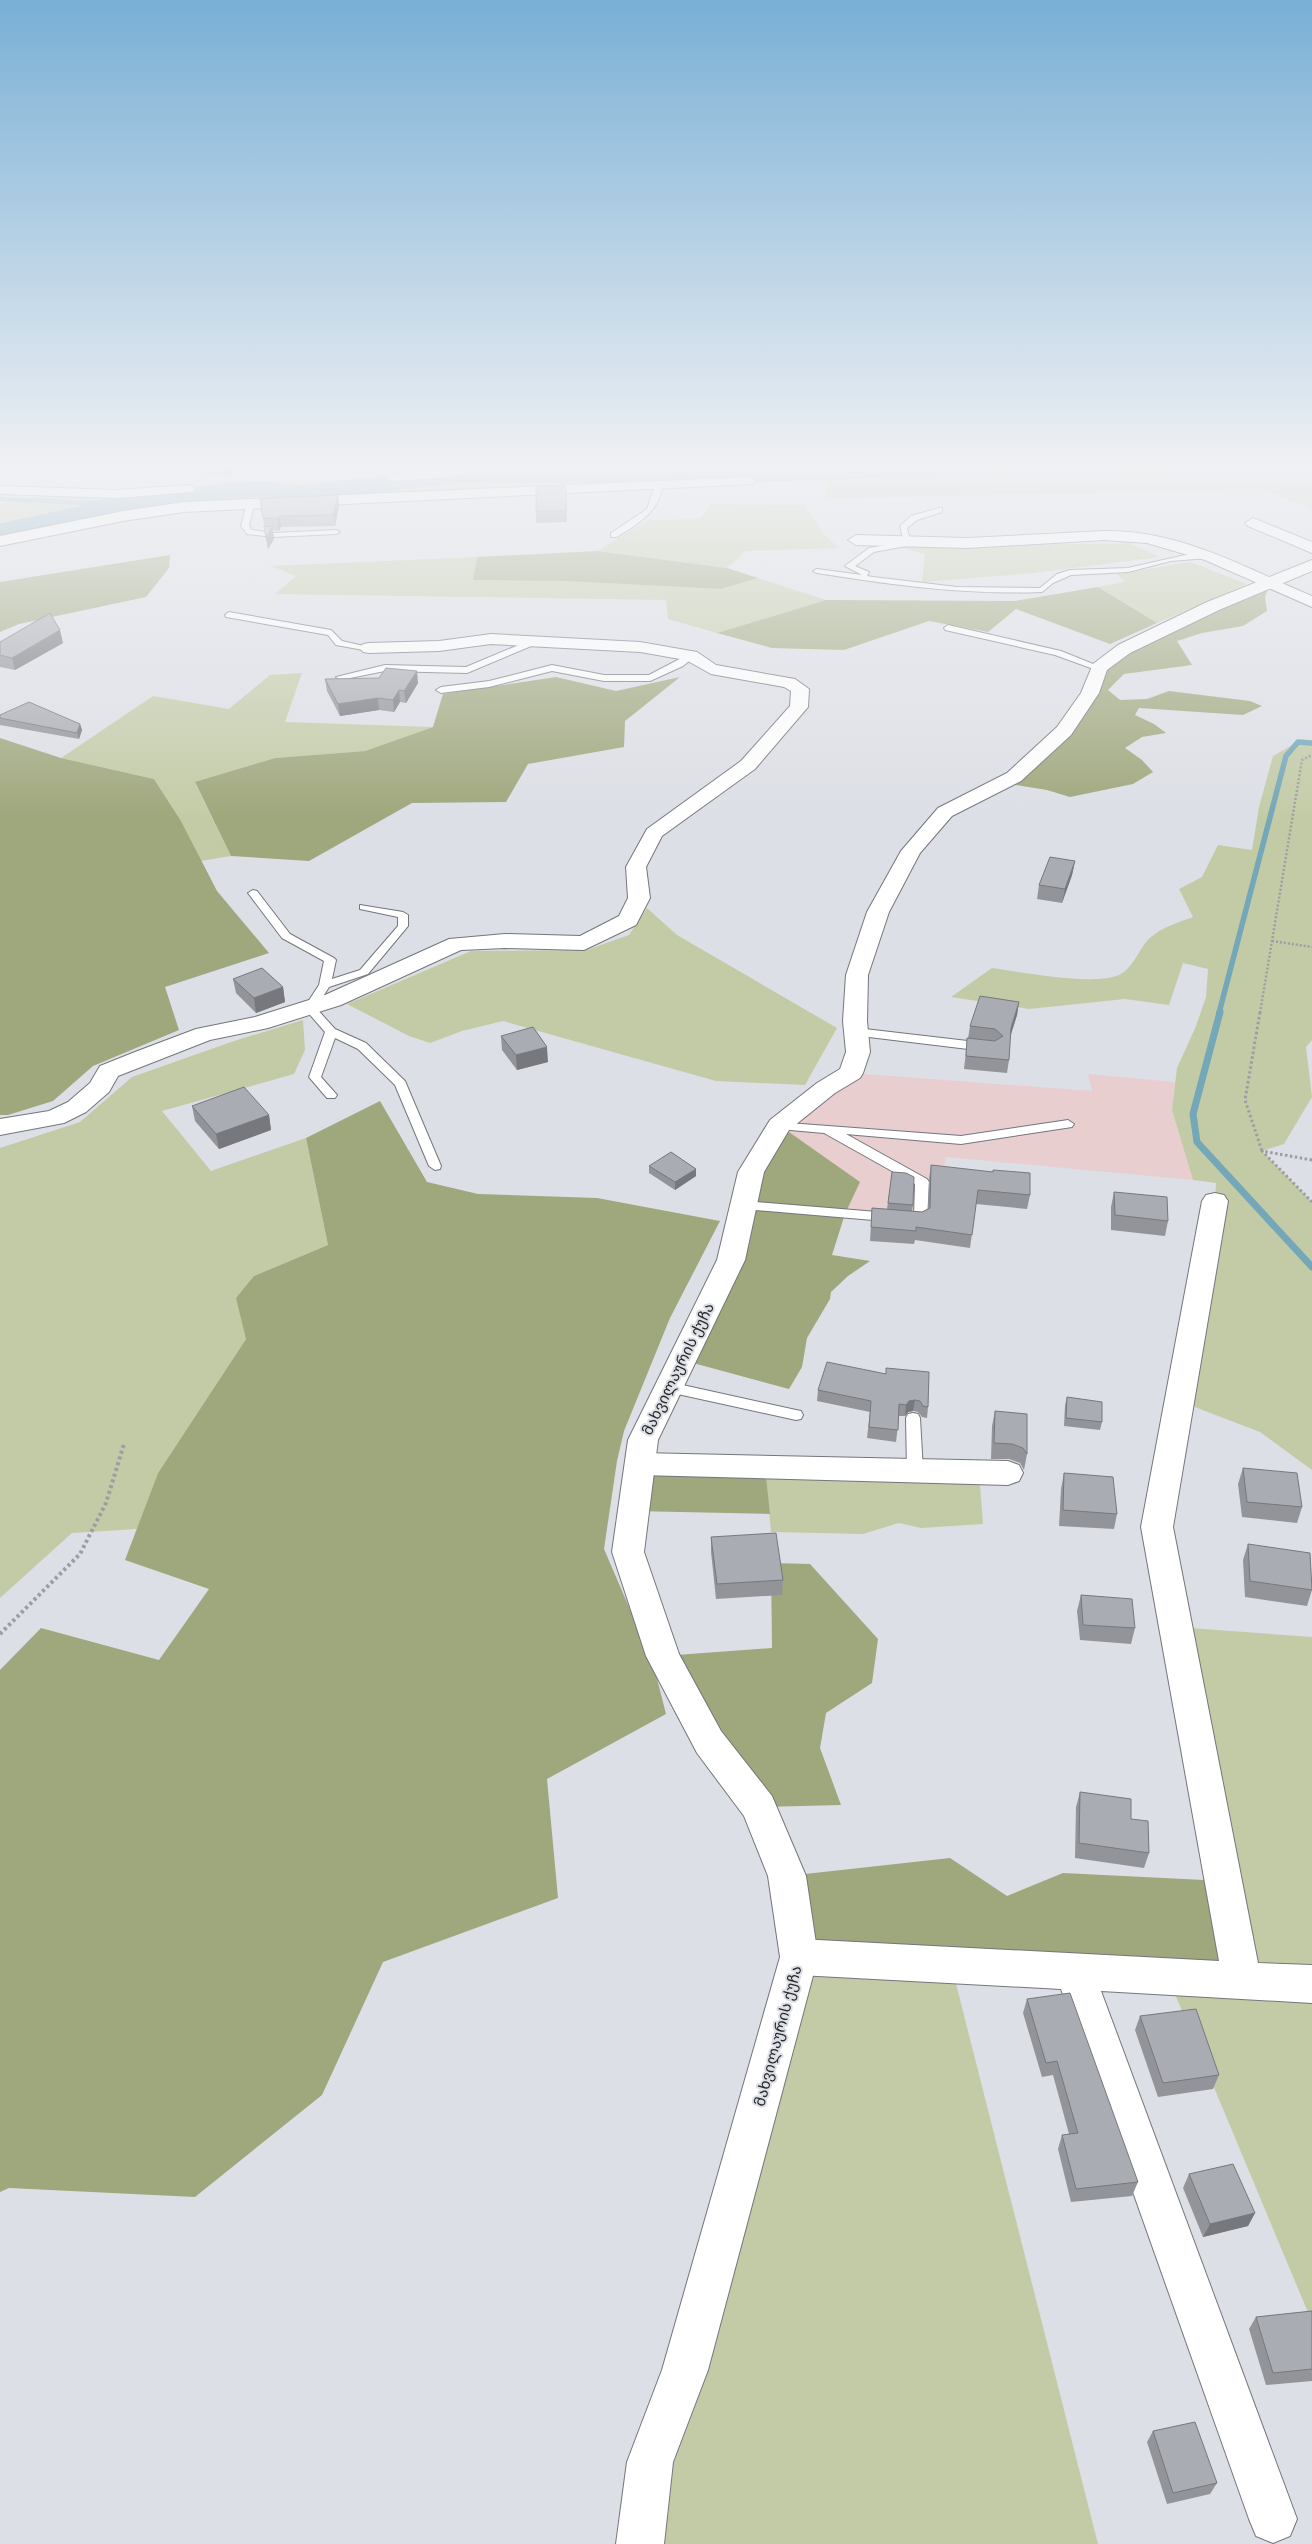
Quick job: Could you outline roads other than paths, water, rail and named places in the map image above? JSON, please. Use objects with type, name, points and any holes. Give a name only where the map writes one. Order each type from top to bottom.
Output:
[{"type":"street","points":[[1099,668],[1124,649],[1213,606],[1270,582],[1285,591],[1312,602]]},
{"type":"street","points":[[0,1127],[36,1122],[77,1107],[100,1087],[109,1071],[143,1057],[204,1034],[260,1023],[310,1008],[359,990],[457,944],[505,941],[584,943],[628,920],[639,898],[636,867],[654,833],[748,765],[799,707],[800,689],[789,683],[711,669],[691,656],[640,647],[491,639],[439,646],[369,648]]},
{"type":"street","name":"მახვილაურის ქუჩა","points":[[640,2544],[650,2462],[685,2370],[799,1956],[787,1876],[759,1808],[709,1742],[663,1656],[628,1552],[643,1440],[731,1260],[751,1172],[780,1125],[826,1088],[851,1073],[858,1052],[856,1032],[857,974],[878,912],[911,851],[945,812],[1014,776],[1064,731],[1090,693],[1099,668]]},
{"type":"street","points":[[1215,1201],[1157,1527],[1242,1980]]},
{"type":"street","points":[[640,1464],[1008,1473]]},
{"type":"street","points":[[799,1956],[1312,1984]]},
{"type":"street","points":[[1074,1971],[1273,2519]]},
{"type":"lane","points":[[889,582],[932,588],[1002,592],[1042,590],[1048,582]]},
{"type":"lane","points":[[896,582],[904,584]]},
{"type":"lane","points":[[229,615],[331,633],[339,643],[369,648]]},
{"type":"lane","points":[[948,628],[1058,653],[1099,668]]},
{"type":"lane","points":[[340,676],[385,668],[467,670],[533,642]]},
{"type":"lane","points":[[442,690],[489,684],[552,668],[604,678],[650,678],[680,664],[691,656]]},
{"type":"lane","points":[[253,893],[286,936],[330,960],[325,985],[310,1008],[331,1032],[362,1046],[401,1084],[435,1166]]},
{"type":"lane","points":[[325,985],[364,972],[403,926],[402,914],[364,907]]},
{"type":"lane","points":[[331,1032],[315,1077],[331,1095]]},
{"type":"lane","points":[[856,1032],[993,1048]]},
{"type":"lane","points":[[780,1125],[962,1140],[1068,1124]]},
{"type":"lane","points":[[744,1206],[920,1220],[922,1182],[827,1128]]},
{"type":"lane","points":[[669,1387],[796,1415]]},
{"type":"lane","points":[[912,1418],[915,1471]]},
{"type":"waterway","points":[[1219,1013],[1286,756],[1298,742],[1312,743]]},
{"type":"waterway","points":[[1220,1012],[1193,1114],[1197,1142],[1312,1267]]}]
